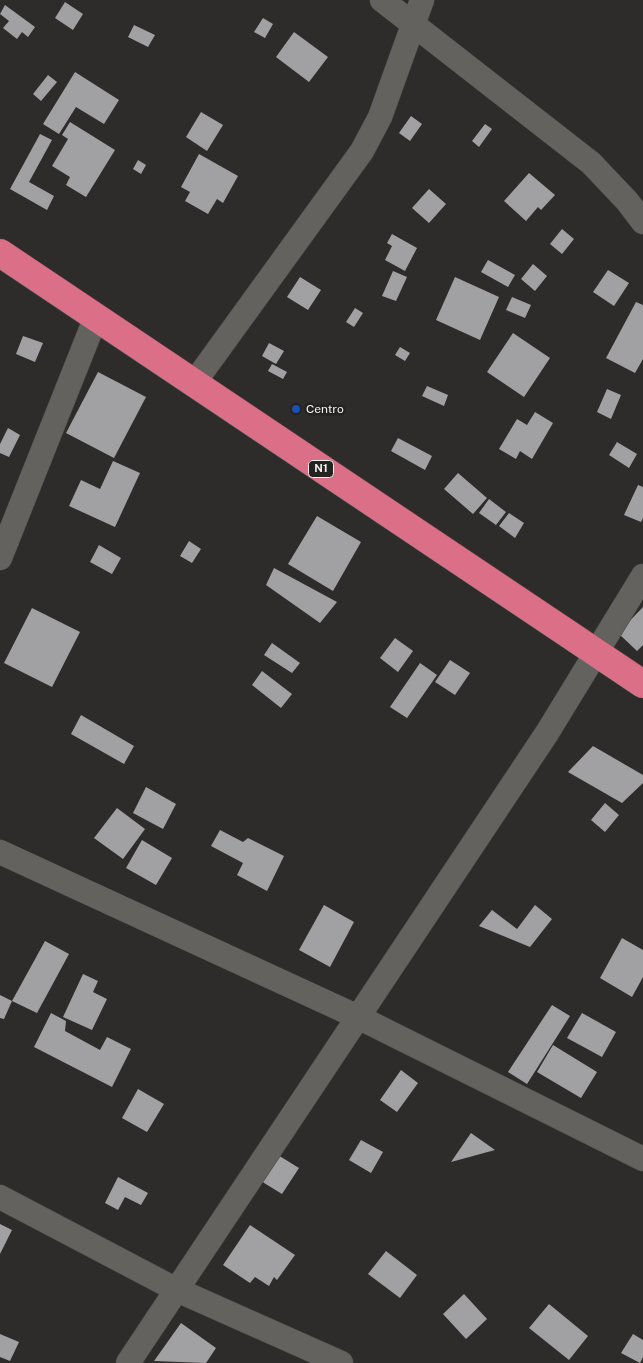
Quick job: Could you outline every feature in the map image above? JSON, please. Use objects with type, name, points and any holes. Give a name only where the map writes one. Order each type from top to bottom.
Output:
[{"type":"highway","name":"N1","points":[[0,253],[643,684]]},
{"type":"street","points":[[382,0],[591,164],[627,201],[643,222]]},
{"type":"street","points":[[194,383],[362,151],[380,117],[412,23],[422,0]]},
{"type":"street","points":[[0,558],[96,317]]},
{"type":"street","points":[[128,1363],[547,733],[643,576]]},
{"type":"street","points":[[0,852],[358,1016],[643,1159]]},
{"type":"street","points":[[0,1197],[177,1290],[341,1363]]},
{"type":"building","points":[[65,2],[83,14],[73,30],[55,18]]},
{"type":"building","points":[[5,5],[35,27],[28,37],[22,32],[17,39],[3,28],[9,21],[0,14]]},
{"type":"building","points":[[263,18],[273,24],[265,38],[254,32]]},
{"type":"building","points":[[134,25],[155,35],[148,47],[128,37]]},
{"type":"building","points":[[294,32],[328,57],[309,82],[276,57]]},
{"type":"building","points":[[75,72],[119,100],[104,124],[76,107],[59,134],[43,124]]},
{"type":"building","points":[[48,75],[57,82],[41,101],[33,94]]},
{"type":"building","points":[[201,112],[223,125],[207,151],[186,137]]},
{"type":"building","points":[[411,116],[422,124],[410,141],[399,133]]},
{"type":"building","points":[[70,122],[115,150],[86,197],[66,185],[70,177],[52,166],[68,139],[62,135]]},
{"type":"building","points":[[485,124],[492,129],[479,147],[472,141]]},
{"type":"building","points":[[40,134],[52,140],[29,182],[54,196],[47,210],[10,189]]},
{"type":"building","points":[[199,154],[238,176],[223,203],[217,199],[208,214],[185,201],[190,192],[181,187]]},
{"type":"building","points":[[138,160],[146,165],[141,174],[133,169]]},
{"type":"building","points":[[529,173],[555,195],[541,210],[538,207],[526,221],[504,201]]},
{"type":"building","points":[[429,189],[446,204],[429,223],[412,208]]},
{"type":"building","points":[[562,229],[574,239],[562,254],[550,244]]},
{"type":"building","points":[[392,234],[417,248],[405,271],[385,260],[392,246],[387,243]]},
{"type":"building","points":[[488,260],[515,275],[508,287],[481,272]]},
{"type":"building","points":[[533,264],[547,276],[535,291],[521,279]]},
{"type":"building","points":[[608,270],[629,283],[614,306],[593,292]]},
{"type":"building","points":[[393,271],[407,277],[396,301],[382,296]]},
{"type":"building","points":[[300,277],[321,290],[308,310],[287,297]]},
{"type":"building","points":[[455,277],[499,297],[480,340],[436,320]]},
{"type":"building","points":[[512,297],[531,305],[525,318],[506,310]]},
{"type":"building","points":[[636,302],[643,305],[643,359],[635,373],[606,358]]},
{"type":"building","points":[[355,308],[363,313],[354,327],[346,322]]},
{"type":"building","points":[[513,333],[550,358],[524,397],[487,372]]},
{"type":"building","points":[[23,336],[43,343],[35,362],[16,354]]},
{"type":"building","points":[[269,343],[284,351],[276,364],[262,356]]},
{"type":"building","points":[[400,347],[410,353],[405,361],[395,355]]},
{"type":"building","points":[[272,364],[287,372],[283,379],[268,371]]},
{"type":"building","points":[[98,372],[146,397],[114,458],[66,433]]},
{"type":"building","points":[[427,386],[448,395],[444,406],[422,396]]},
{"type":"building","points":[[607,389],[621,395],[611,419],[597,412]]},
{"type":"building","points":[[535,412],[553,423],[532,459],[520,451],[516,459],[499,449],[517,419],[527,425]]},
{"type":"building","points":[[8,428],[20,435],[9,457],[0,453],[0,444]]},
{"type":"building","points":[[398,438],[432,456],[425,470],[391,451]]},
{"type":"building","points":[[617,442],[637,454],[629,468],[609,455]]},
{"type":"building","points":[[113,461],[140,473],[115,527],[69,506],[81,480],[100,489]]},
{"type":"building","points":[[458,473],[487,498],[473,514],[444,489]]},
{"type":"building","points":[[638,485],[643,487],[643,518],[641,522],[624,515]]},
{"type":"building","points":[[489,499],[506,512],[496,525],[479,513]]},
{"type":"building","points":[[509,513],[524,523],[515,538],[499,526]]},
{"type":"building","points":[[317,516],[361,542],[333,591],[288,564]]},
{"type":"building","points":[[189,541],[201,549],[192,563],[180,556]]},
{"type":"building","points":[[99,545],[121,558],[112,574],[90,562]]},
{"type":"building","points":[[274,568],[337,602],[320,623],[266,585]]},
{"type":"building","points":[[643,607],[643,645],[637,651],[618,633]]},
{"type":"building","points":[[32,608],[80,632],[52,687],[4,663]]},
{"type":"building","points":[[395,638],[413,651],[398,672],[380,658]]},
{"type":"building","points":[[272,643],[300,663],[292,673],[264,655]]},
{"type":"building","points":[[450,660],[470,673],[455,695],[435,682]]},
{"type":"building","points":[[420,663],[437,675],[407,718],[390,707]]},
{"type":"building","points":[[262,671],[292,694],[281,708],[252,685]]},
{"type":"building","points":[[81,715],[134,746],[124,764],[71,734]]},
{"type":"building","points":[[593,746],[643,775],[643,783],[622,803],[568,772]]},
{"type":"building","points":[[146,787],[176,804],[163,829],[133,813]]},
{"type":"building","points":[[605,803],[619,815],[605,832],[591,820]]},
{"type":"building","points":[[117,808],[145,829],[123,859],[94,838]]},
{"type":"building","points":[[220,830],[243,842],[248,838],[284,856],[267,891],[237,875],[243,863],[211,846]]},
{"type":"building","points":[[142,840],[172,858],[156,885],[126,868]]},
{"type":"building","points":[[324,905],[354,922],[330,967],[299,950]]},
{"type":"building","points":[[535,905],[552,919],[530,947],[479,926],[492,910],[517,929]]},
{"type":"building","points":[[622,938],[643,950],[643,977],[632,997],[600,978]]},
{"type":"building","points":[[45,941],[69,954],[37,1013],[12,1001]]},
{"type":"building","points":[[83,974],[98,981],[93,992],[107,999],[92,1030],[63,1017]]},
{"type":"building","points":[[0,995],[12,1001],[4,1019],[0,1018]]},
{"type":"building","points":[[552,1005],[570,1016],[527,1084],[508,1072]]},
{"type":"building","points":[[51,1013],[66,1021],[65,1031],[100,1050],[107,1037],[131,1049],[112,1087],[34,1047]]},
{"type":"building","points":[[582,1013],[616,1032],[602,1057],[567,1038]]},
{"type":"building","points":[[553,1045],[597,1072],[581,1098],[537,1072]]},
{"type":"building","points":[[401,1070],[418,1083],[397,1112],[380,1100]]},
{"type":"building","points":[[138,1089],[164,1104],[147,1132],[122,1118]]},
{"type":"building","points":[[471,1133],[495,1150],[451,1162]]},
{"type":"building","points":[[361,1140],[383,1152],[371,1173],[349,1160]]},
{"type":"building","points":[[273,1152],[299,1168],[282,1194],[256,1178]]},
{"type":"building","points":[[118,1177],[148,1193],[141,1205],[125,1197],[118,1210],[105,1203]]},
{"type":"building","points":[[0,1224],[12,1230],[0,1254]]},
{"type":"building","points":[[250,1225],[295,1255],[277,1280],[274,1277],[269,1286],[255,1277],[250,1283],[223,1265]]},
{"type":"building","points":[[386,1251],[417,1275],[400,1298],[368,1274]]},
{"type":"building","points":[[464,1294],[487,1319],[466,1339],[443,1314]]},
{"type":"building","points":[[549,1304],[588,1336],[569,1360],[529,1328]]},
{"type":"building","points":[[181,1323],[216,1348],[206,1363],[154,1361]]},
{"type":"building","points":[[0,1334],[19,1342],[10,1361],[0,1357]]},
{"type":"building","points":[[633,1334],[643,1340],[643,1357],[640,1363],[621,1353]]},
{"type":"place","name":"Centro","points":[[296,409]]}]
